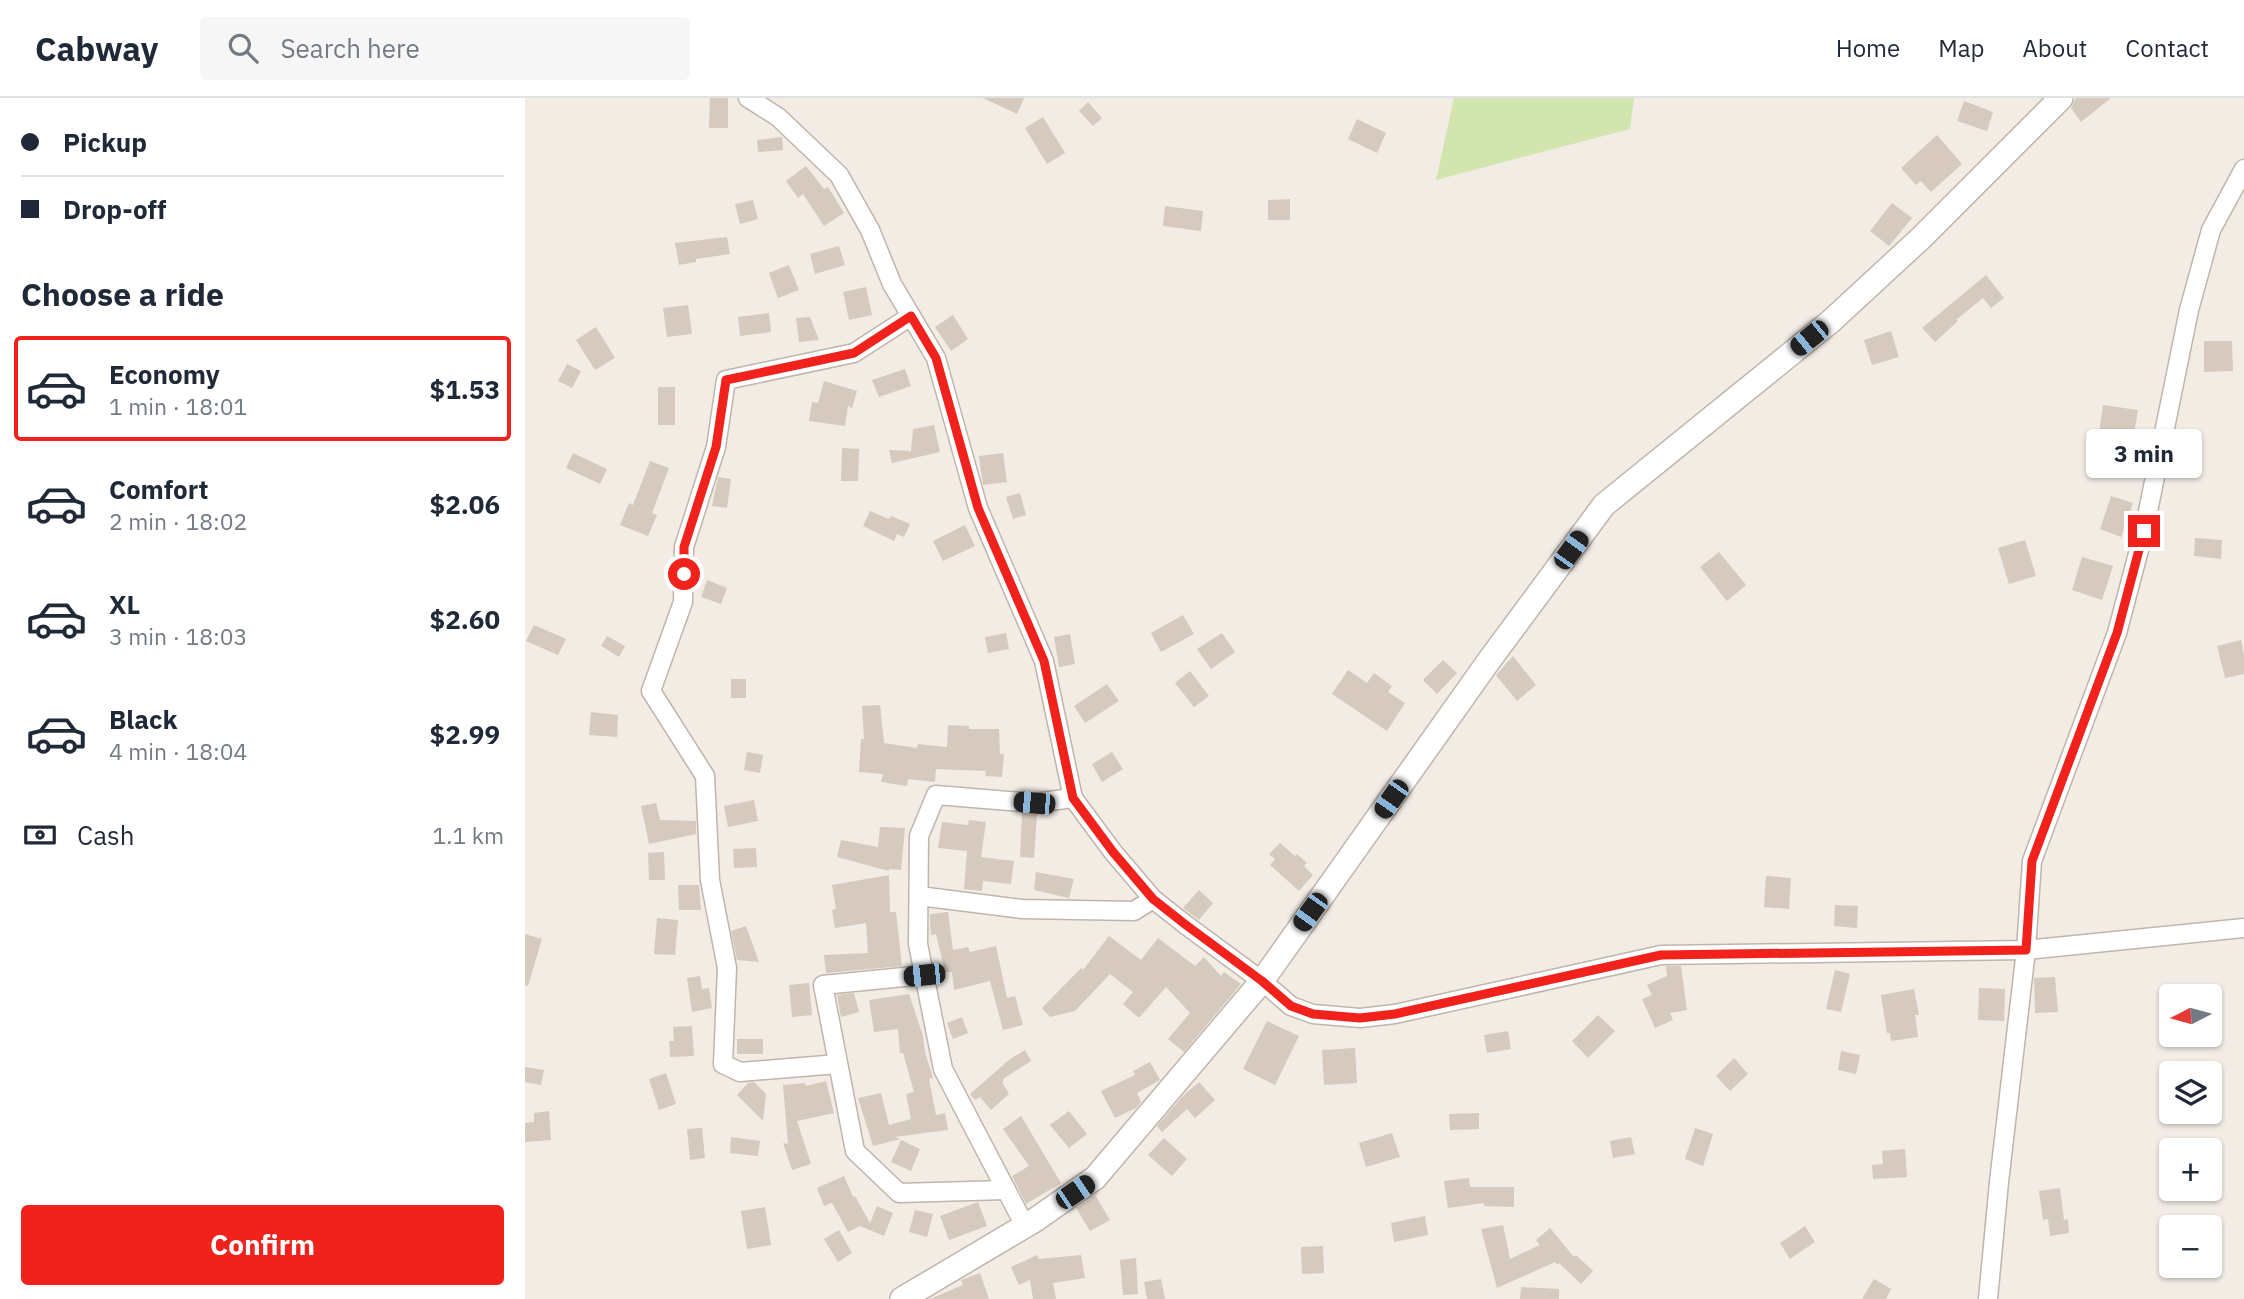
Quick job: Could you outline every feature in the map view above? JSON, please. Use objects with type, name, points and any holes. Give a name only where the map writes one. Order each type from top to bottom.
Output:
[{"type":"street","points":[[748,98],[778,117],[839,175],[870,230],[893,284],[936,358],[978,508],[1044,661],[1073,798],[1113,852],[1153,899],[1291,1006],[1313,1014],[1360,1018],[1395,1014],[1661,955],[2026,950],[2244,928]]},
{"type":"street","points":[[902,1299],[1024,1226],[1095,1178],[1262,981],[1488,662],[1604,505],[1830,322],[1921,238],[2061,98]]},
{"type":"street","points":[[1989,1299],[1999,1182],[2026,950],[2032,861],[2117,633],[2144,531],[2193,297],[2211,230],[2244,169]]},
{"type":"street","points":[[838,1064],[740,1072],[723,1064],[727,968],[710,880],[705,776],[651,691],[683,602],[684,547],[716,447],[726,380],[854,353],[911,316]]},
{"type":"street","points":[[1024,1226],[943,1069],[918,944],[919,836],[936,795],[1034,803],[1073,798]]},
{"type":"street","points":[[919,895],[1022,909],[1133,911],[1153,899]]},
{"type":"street","points":[[924,975],[823,985],[855,1151],[899,1193],[1006,1190]]},
{"type":"green space","points":[[1454,98],[1634,98],[1630,129],[1436,180]]},
{"type":"building","points":[[710,98],[728,98],[728,128],[709,128]]},
{"type":"building","points":[[983,98],[1024,98],[1017,114]]},
{"type":"building","points":[[2076,98],[2111,98],[2081,122],[2071,108]]},
{"type":"building","points":[[1964,101],[1993,112],[1987,131],[1957,121]]},
{"type":"building","points":[[1088,102],[1102,118],[1093,126],[1079,111]]},
{"type":"building","points":[[1043,117],[1065,153],[1047,164],[1025,128]]},
{"type":"building","points":[[1357,119],[1386,133],[1377,153],[1348,139]]},
{"type":"building","points":[[1937,135],[1962,164],[1931,192],[1921,181],[1916,185],[1901,168]]},
{"type":"building","points":[[782,137],[783,150],[758,152],[757,140]]},
{"type":"building","points":[[806,166],[824,189],[828,187],[844,213],[824,226],[803,194],[798,198],[786,181]]},
{"type":"building","points":[[1290,199],[1290,220],[1268,220],[1268,200]]},
{"type":"building","points":[[753,200],[758,219],[740,224],[735,204]]},
{"type":"building","points":[[1892,203],[1912,218],[1889,246],[1870,231]]},
{"type":"building","points":[[1165,206],[1203,211],[1201,231],[1163,226]]},
{"type":"building","points":[[727,237],[730,254],[696,259],[696,262],[679,265],[675,243]]},
{"type":"building","points":[[839,246],[845,265],[815,274],[810,254]]},
{"type":"building","points":[[789,265],[799,290],[778,298],[769,273]]},
{"type":"building","points":[[1986,275],[2004,298],[1991,308],[1983,298],[1935,342],[1922,328]]},
{"type":"building","points":[[866,287],[872,315],[849,320],[843,292]]},
{"type":"building","points":[[688,305],[692,334],[667,337],[663,308]]},
{"type":"building","points":[[769,313],[771,332],[740,336],[738,317]]},
{"type":"building","points":[[953,315],[968,339],[951,351],[935,327]]},
{"type":"building","points":[[810,317],[819,340],[799,342],[796,318]]},
{"type":"building","points":[[596,327],[615,358],[595,370],[576,340]]},
{"type":"building","points":[[1891,331],[1899,357],[1872,365],[1864,340]]},
{"type":"building","points":[[2204,341],[2232,341],[2233,371],[2204,372]]},
{"type":"building","points":[[567,364],[581,371],[572,388],[558,381]]},
{"type":"building","points":[[905,369],[911,386],[879,397],[872,380]]},
{"type":"building","points":[[824,381],[857,391],[852,408],[848,406],[845,426],[809,421],[812,402],[818,403]]},
{"type":"building","points":[[658,387],[675,387],[675,425],[658,425]]},
{"type":"building","points":[[2103,405],[2138,410],[2133,439],[2099,434]]},
{"type":"building","points":[[934,425],[940,452],[892,463],[889,450],[911,451],[913,429]]},
{"type":"building","points":[[842,448],[859,449],[858,481],[841,481]]},
{"type":"building","points":[[573,453],[607,469],[600,484],[566,468]]},
{"type":"building","points":[[1003,453],[1007,482],[983,485],[979,456]]},
{"type":"building","points":[[650,461],[669,468],[652,513],[657,515],[648,536],[620,525],[629,503],[633,505]]},
{"type":"building","points":[[718,477],[731,479],[727,508],[712,506]]},
{"type":"building","points":[[1020,493],[1026,515],[1013,519],[1006,497]]},
{"type":"building","points":[[2111,496],[2133,503],[2121,537],[2100,529]]},
{"type":"building","points":[[870,511],[910,524],[904,537],[897,534],[894,541],[863,526]]},
{"type":"building","points":[[965,525],[975,546],[943,561],[933,541]]},
{"type":"building","points":[[2195,538],[2222,540],[2221,559],[2194,556]]},
{"type":"building","points":[[2025,540],[2036,576],[2009,584],[1998,548]]},
{"type":"building","points":[[1719,552],[1746,585],[1727,601],[1700,567]]},
{"type":"building","points":[[2082,557],[2113,566],[2102,600],[2072,590]]},
{"type":"building","points":[[707,580],[727,588],[721,604],[701,597]]},
{"type":"building","points":[[1183,615],[1194,634],[1161,652],[1151,633]]},
{"type":"building","points":[[534,625],[566,639],[558,655],[526,641]]},
{"type":"building","points":[[1006,633],[1009,649],[988,653],[985,637]]},
{"type":"building","points":[[1222,633],[1235,652],[1211,669],[1197,649]]},
{"type":"building","points":[[1070,634],[1075,664],[1059,667],[1054,637]]},
{"type":"building","points":[[607,636],[625,646],[619,657],[601,646]]},
{"type":"building","points":[[2241,640],[2244,674],[2225,678],[2217,646]]},
{"type":"building","points":[[1513,656],[1536,685],[1517,701],[1496,675]]},
{"type":"building","points":[[1443,660],[1457,673],[1437,694],[1423,680]]},
{"type":"building","points":[[1348,670],[1367,683],[1374,673],[1392,686],[1388,692],[1405,703],[1387,731],[1332,694]]},
{"type":"building","points":[[1190,671],[1209,696],[1194,707],[1175,683]]},
{"type":"building","points":[[731,679],[746,679],[746,698],[731,698]]},
{"type":"building","points":[[1107,684],[1119,701],[1085,723],[1074,706]]},
{"type":"building","points":[[880,705],[884,743],[917,748],[918,744],[947,747],[948,725],[969,726],[969,729],[999,729],[1000,754],[1004,754],[1002,777],[985,776],[986,771],[936,769],[935,782],[908,779],[907,786],[881,782],[883,774],[859,772],[861,739],[864,739],[862,706]]},
{"type":"building","points":[[591,712],[618,715],[617,737],[589,735]]},
{"type":"building","points":[[747,752],[763,755],[760,773],[744,770]]},
{"type":"building","points":[[1112,752],[1123,769],[1102,782],[1092,764]]},
{"type":"building","points":[[754,800],[758,821],[728,827],[724,806]]},
{"type":"building","points":[[656,803],[660,820],[696,821],[696,834],[649,844],[641,806]]},
{"type":"building","points":[[1022,813],[1037,814],[1034,858],[1020,857]]},
{"type":"building","points":[[969,820],[986,822],[981,857],[1014,861],[1011,884],[983,881],[982,891],[964,889],[967,851],[938,848],[942,822],[968,825]]},
{"type":"building","points":[[880,827],[905,828],[901,870],[889,871],[837,857],[841,840],[878,847]]},
{"type":"building","points":[[1280,843],[1307,863],[1304,866],[1313,875],[1299,891],[1270,865],[1275,859],[1269,854]]},
{"type":"building","points":[[756,848],[757,867],[734,868],[733,849]]},
{"type":"building","points":[[664,852],[665,880],[649,880],[648,853]]},
{"type":"building","points":[[1036,872],[1074,879],[1069,898],[1034,890]]},
{"type":"building","points":[[889,875],[890,912],[896,912],[902,966],[826,973],[824,955],[868,953],[866,923],[835,928],[832,910],[836,909],[832,885]]},
{"type":"building","points":[[1766,876],[1791,878],[1789,909],[1764,907]]},
{"type":"building","points":[[678,885],[699,885],[701,910],[679,910]]},
{"type":"building","points":[[1199,890],[1213,903],[1199,920],[1183,908]]},
{"type":"building","points":[[1835,905],[1858,906],[1857,928],[1834,926]]},
{"type":"building","points":[[948,912],[953,950],[968,947],[970,952],[996,946],[1007,998],[1015,996],[1023,1025],[1003,1030],[990,981],[954,990],[952,972],[945,972],[936,934],[931,935],[930,923],[930,914]]},
{"type":"building","points":[[657,918],[678,920],[675,955],[654,954]]},
{"type":"building","points":[[746,926],[759,962],[737,960],[731,931]]},
{"type":"building","points":[[525,934],[542,939],[528,986],[525,985]]},
{"type":"building","points":[[1109,936],[1141,960],[1158,938],[1195,966],[1204,957],[1221,976],[1224,972],[1241,984],[1184,1052],[1168,1039],[1190,1013],[1166,987],[1139,1018],[1123,1004],[1133,992],[1110,974],[1075,1011],[1050,1017],[1042,1008],[1081,968],[1083,970]]},
{"type":"building","points":[[1666,966],[1681,966],[1687,1010],[1670,1013],[1673,1020],[1655,1028],[1642,999],[1652,995],[1647,985],[1667,976]]},
{"type":"building","points":[[1835,970],[1850,974],[1841,1012],[1826,1009]]},
{"type":"building","points":[[700,976],[702,989],[709,988],[712,1008],[692,1012],[687,978]]},
{"type":"building","points":[[2055,977],[2058,1012],[2035,1013],[2034,978]]},
{"type":"building","points":[[809,983],[812,1015],[792,1017],[789,985]]},
{"type":"building","points":[[1979,988],[2005,989],[2004,1021],[1978,1020]]},
{"type":"building","points":[[1914,989],[1919,1015],[1915,1015],[1918,1037],[1891,1041],[1890,1033],[1887,1033],[1881,995]]},
{"type":"building","points":[[854,993],[859,1012],[841,1017],[837,995]]},
{"type":"building","points":[[909,994],[933,1078],[929,1079],[936,1115],[945,1113],[948,1130],[895,1137],[900,1139],[873,1146],[858,1098],[881,1093],[889,1125],[911,1119],[906,1094],[914,1092],[903,1053],[900,1053],[898,1029],[874,1032],[869,1000]]},
{"type":"building","points":[[1598,1015],[1615,1031],[1588,1058],[1572,1041]]},
{"type":"building","points":[[962,1017],[968,1033],[953,1039],[947,1023]]},
{"type":"building","points":[[1267,1021],[1299,1036],[1275,1085],[1243,1069]]},
{"type":"building","points":[[692,1026],[694,1056],[670,1057],[669,1041],[674,1041],[673,1027]]},
{"type":"building","points":[[1508,1031],[1511,1049],[1487,1053],[1484,1035]]},
{"type":"building","points":[[737,1039],[763,1039],[763,1054],[737,1054]]},
{"type":"building","points":[[1355,1048],[1357,1083],[1324,1085],[1322,1050]]},
{"type":"building","points":[[1025,1050],[1031,1061],[1003,1079],[1009,1094],[991,1110],[980,1097],[975,1100],[970,1094],[1010,1059]]},
{"type":"building","points":[[1841,1051],[1860,1055],[1856,1074],[1838,1070]]},
{"type":"building","points":[[1734,1058],[1748,1074],[1730,1091],[1716,1076]]},
{"type":"building","points":[[1150,1062],[1160,1080],[1137,1093],[1141,1102],[1136,1108],[1115,1118],[1101,1091],[1135,1075],[1133,1071]]},
{"type":"building","points":[[525,1067],[544,1070],[541,1085],[525,1082]]},
{"type":"building","points":[[666,1073],[676,1104],[659,1110],[649,1079]]},
{"type":"building","points":[[826,1081],[834,1113],[797,1121],[811,1164],[792,1170],[783,1143],[788,1144],[783,1085],[805,1083],[806,1086]]},
{"type":"building","points":[[754,1082],[766,1094],[763,1121],[737,1095],[748,1083]]},
{"type":"building","points":[[1199,1082],[1215,1100],[1195,1118],[1187,1109],[1162,1132],[1157,1126]]},
{"type":"building","points":[[549,1111],[551,1140],[525,1142],[525,1123],[534,1122],[534,1113]]},
{"type":"building","points":[[1069,1111],[1087,1134],[1069,1148],[1050,1125]]},
{"type":"building","points":[[1479,1113],[1479,1129],[1450,1130],[1449,1114]]},
{"type":"building","points":[[1021,1116],[1061,1183],[1026,1204],[1012,1176],[1029,1166],[1003,1129]]},
{"type":"building","points":[[702,1128],[705,1158],[690,1160],[687,1129]]},
{"type":"building","points":[[1695,1128],[1713,1134],[1703,1166],[1685,1159]]},
{"type":"building","points":[[1392,1133],[1400,1157],[1366,1167],[1359,1143]]},
{"type":"building","points":[[731,1137],[760,1141],[758,1156],[730,1153]]},
{"type":"building","points":[[1631,1137],[1635,1154],[1613,1158],[1610,1141]]},
{"type":"building","points":[[1164,1138],[1187,1159],[1172,1176],[1148,1155]]},
{"type":"building","points":[[901,1140],[920,1149],[911,1171],[891,1162]]},
{"type":"building","points":[[1905,1149],[1907,1177],[1873,1179],[1872,1165],[1883,1164],[1882,1151]]},
{"type":"building","points":[[844,1176],[853,1197],[855,1196],[870,1223],[877,1206],[893,1213],[884,1236],[860,1226],[848,1232],[832,1203],[824,1206],[817,1188]]},
{"type":"building","points":[[1469,1178],[1470,1187],[1514,1187],[1514,1207],[1484,1206],[1484,1203],[1448,1208],[1444,1181]]},
{"type":"building","points":[[2060,1188],[2064,1220],[2068,1219],[2069,1233],[2050,1236],[2048,1219],[2043,1220],[2039,1191]]},
{"type":"building","points":[[1095,1195],[1110,1220],[1090,1231],[1076,1208]]},
{"type":"building","points":[[978,1202],[987,1226],[949,1240],[940,1216]]},
{"type":"building","points":[[765,1207],[771,1245],[747,1249],[741,1211]]},
{"type":"building","points":[[915,1210],[933,1214],[927,1237],[909,1232]]},
{"type":"building","points":[[1425,1216],[1428,1235],[1394,1242],[1391,1223]]},
{"type":"building","points":[[1503,1225],[1510,1259],[1540,1245],[1536,1240],[1550,1228],[1574,1257],[1576,1255],[1593,1271],[1581,1284],[1555,1262],[1497,1288],[1481,1229]]},
{"type":"building","points":[[1805,1226],[1815,1242],[1790,1259],[1780,1243]]},
{"type":"building","points":[[839,1230],[852,1253],[838,1262],[824,1239]]},
{"type":"building","points":[[1323,1246],[1324,1273],[1302,1274],[1301,1247]]},
{"type":"building","points":[[1037,1255],[1039,1259],[1081,1255],[1085,1278],[1053,1283],[1056,1299],[1033,1299],[1030,1280],[1019,1285],[1011,1267]]},
{"type":"building","points":[[1136,1258],[1138,1294],[1123,1295],[1120,1260]]},
{"type":"building","points":[[980,1273],[989,1299],[930,1299],[963,1285],[961,1280]]},
{"type":"building","points":[[1161,1279],[1165,1299],[1147,1299],[1144,1282]]},
{"type":"building","points":[[1874,1279],[1891,1289],[1886,1299],[1862,1299]]},
{"type":"building","points":[[1521,1287],[1559,1289],[1559,1299],[1520,1299]]},
{"type":"route","points":[[684,574],[684,547],[716,447],[726,380],[854,353],[911,316],[936,358],[978,508],[1044,661],[1073,798],[1113,852],[1153,899],[1291,1006],[1313,1014],[1360,1018],[1395,1014],[1661,955],[2026,950],[2032,861],[2117,633],[2144,531]]}]
